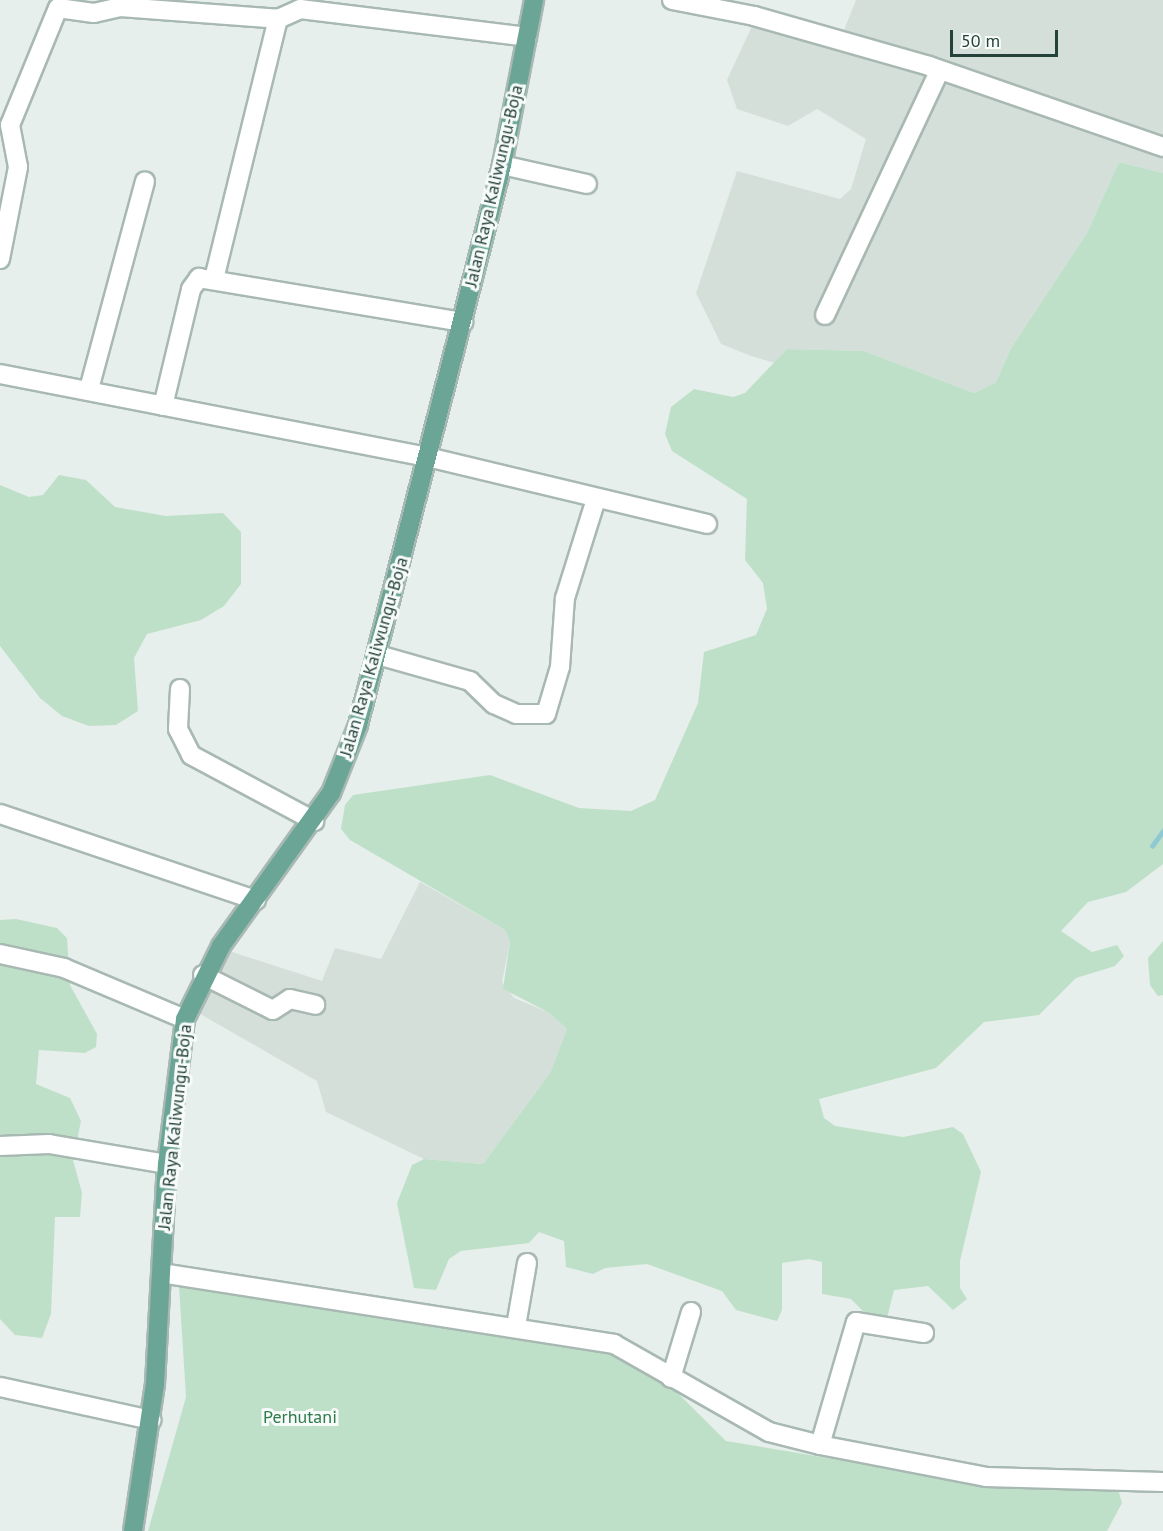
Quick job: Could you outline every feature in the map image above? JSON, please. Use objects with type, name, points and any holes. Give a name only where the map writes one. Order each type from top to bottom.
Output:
[{"type":"main road","name":"Jalan Raya Kaliwungu-Boja","points":[[133,1531],[151,1420],[167,1164],[185,1019],[202,975],[314,820],[343,768],[378,655],[463,322],[501,165],[534,0]]},
{"type":"street","points":[[672,0],[754,16],[939,72],[1163,147]]},
{"type":"street","points":[[0,258],[18,166],[10,133],[12,118],[58,8],[87,13],[120,7],[278,19],[300,4],[527,37]]},
{"type":"street","points":[[214,279],[278,19]]},
{"type":"street","points":[[825,315],[939,72]]},
{"type":"street","points":[[501,165],[587,184]]},
{"type":"street","points":[[89,389],[146,181]]},
{"type":"street","points":[[163,406],[192,285],[199,278],[463,322]]},
{"type":"street","points":[[0,374],[89,389],[163,406],[428,457],[596,500],[707,524]]},
{"type":"street","points":[[378,655],[470,681],[494,704],[516,714],[546,714],[560,667],[565,598],[596,500]]},
{"type":"street","points":[[180,689],[178,729],[191,755],[314,820]]},
{"type":"street","points":[[0,814],[256,900]]},
{"type":"street","points":[[0,954],[64,968],[185,1019]]},
{"type":"street","points":[[202,975],[273,1010],[290,999],[315,1005]]},
{"type":"street","points":[[0,1146],[50,1144],[167,1164]]},
{"type":"street","points":[[516,1326],[527,1263]]},
{"type":"street","points":[[161,1273],[516,1326],[614,1344],[769,1432],[820,1446],[986,1477],[1163,1482]]},
{"type":"street","points":[[671,1378],[691,1312]]},
{"type":"street","points":[[820,1446],[854,1325],[860,1321],[924,1333]]},
{"type":"street","points":[[0,1387],[151,1420]]},
{"type":"shaded area","points":[[856,0],[1163,0],[1163,173],[1119,162],[1087,233],[1011,348],[996,382],[974,393],[864,351],[787,349],[775,363],[751,356],[721,344],[696,293],[737,171],[840,199],[851,189],[866,139],[817,109],[788,126],[737,109],[727,80],[752,26],[836,50]]},
{"type":"shaded area","points":[[420,882],[505,930],[510,942],[502,982],[514,998],[548,1012],[567,1029],[550,1073],[483,1164],[424,1159],[326,1112],[317,1081],[195,1011],[226,950],[322,981],[335,948],[381,959]]},
{"type":"green space","points":[[1119,162],[1163,173],[1163,864],[1126,892],[1088,902],[1061,931],[1092,952],[1117,945],[1124,956],[1115,966],[1076,978],[1039,1015],[984,1022],[936,1068],[819,1099],[824,1118],[835,1126],[903,1137],[953,1127],[963,1134],[981,1172],[960,1261],[960,1288],[967,1299],[953,1310],[928,1286],[894,1290],[887,1318],[865,1313],[851,1299],[822,1294],[822,1262],[809,1259],[782,1263],[782,1310],[777,1321],[736,1310],[722,1291],[647,1264],[605,1268],[593,1274],[566,1267],[564,1241],[539,1232],[529,1243],[461,1251],[449,1259],[436,1290],[414,1288],[397,1203],[412,1165],[424,1159],[483,1164],[550,1073],[567,1029],[548,1012],[503,989],[510,942],[505,930],[350,840],[341,829],[345,805],[353,795],[490,775],[579,808],[631,811],[655,800],[698,703],[704,652],[756,635],[767,609],[763,583],[745,560],[747,499],[672,451],[665,434],[671,407],[694,389],[733,397],[745,393],[787,349],[864,351],[974,393],[996,382],[1011,348],[1087,233]]},
{"type":"green space","points":[[59,475],[86,480],[115,507],[166,516],[223,513],[241,532],[241,584],[224,606],[201,620],[147,634],[134,658],[138,711],[116,725],[89,726],[62,716],[40,698],[0,646],[0,485],[29,497],[43,495]]},
{"type":"green space","points":[[16,919],[57,928],[67,938],[70,985],[97,1034],[96,1047],[85,1053],[39,1050],[36,1084],[70,1098],[81,1121],[73,1160],[82,1193],[80,1217],[55,1217],[51,1314],[42,1338],[15,1335],[0,1319],[0,920]]},
{"type":"green space","points":[[1163,941],[1163,995],[1158,996],[1150,985],[1148,958]]},
{"type":"green space","name":"Perhutani","points":[[179,1286],[627,1343],[726,1441],[959,1480],[1118,1489],[1122,1503],[1107,1531],[148,1531],[186,1397]]},
{"type":"waterway","points":[[1152,846],[1163,831]]}]
